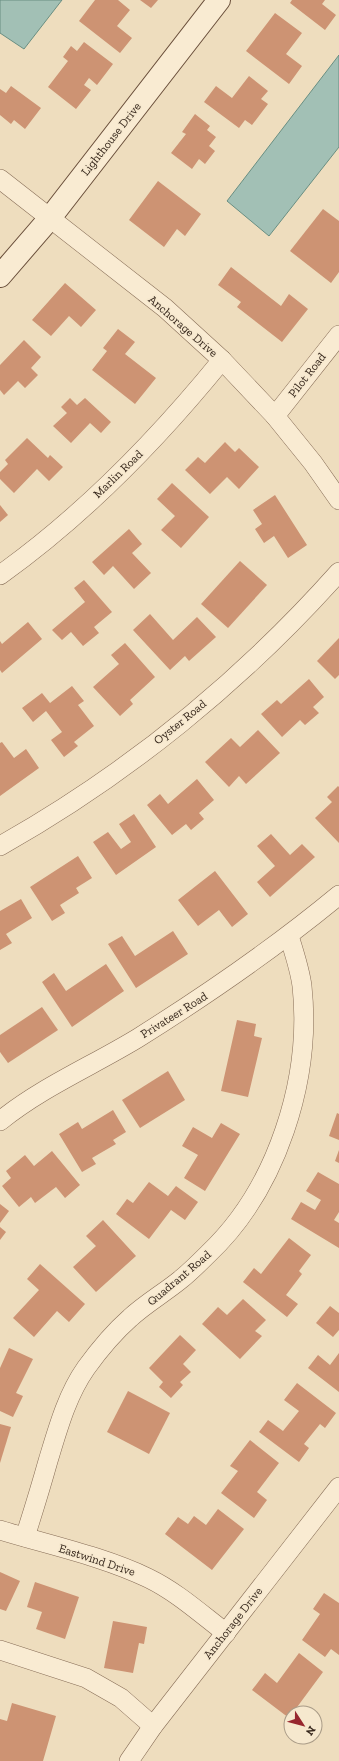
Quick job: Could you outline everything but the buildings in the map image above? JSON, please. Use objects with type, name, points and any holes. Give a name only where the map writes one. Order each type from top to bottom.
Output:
[{"type":"street","name":"Lighthouse Drive","points":[[0,276],[50,218],[220,0]]},
{"type":"street","name":"Anchorage Drive","points":[[0,179],[165,308],[222,360],[275,416],[313,463],[339,500]]},
{"type":"street","name":"Pilot Road","points":[[275,416],[339,334]]},
{"type":"street","name":"Marlin Road","points":[[0,575],[63,525],[113,480],[159,433],[222,360]]},
{"type":"street","name":"Oyster Road","points":[[0,846],[82,796],[141,753],[198,708],[253,661],[317,597],[339,572]]},
{"type":"street","name":"Privateer Road","points":[[0,1121],[29,1100],[203,997],[289,936],[339,895]]},
{"type":"street","name":"Quadrant Road","points":[[25,1538],[60,1420],[74,1389],[86,1369],[106,1341],[130,1317],[181,1279],[210,1252],[236,1222],[258,1188],[276,1153],[292,1109],[302,1050],[304,1011],[302,984],[289,936]]},
{"type":"street","name":"Anchorage Drive","points":[[129,1761],[153,1726],[339,1487]]},
{"type":"street","name":"Eastwind Drive","points":[[0,1530],[117,1565],[149,1579],[169,1590],[226,1633]]},
{"type":"street","points":[[0,1650],[86,1678],[121,1698],[153,1726]]},
{"type":"water","points":[[0,0],[62,0],[24,49],[0,33]]},
{"type":"water","points":[[339,55],[339,147],[269,236],[227,201]]}]
